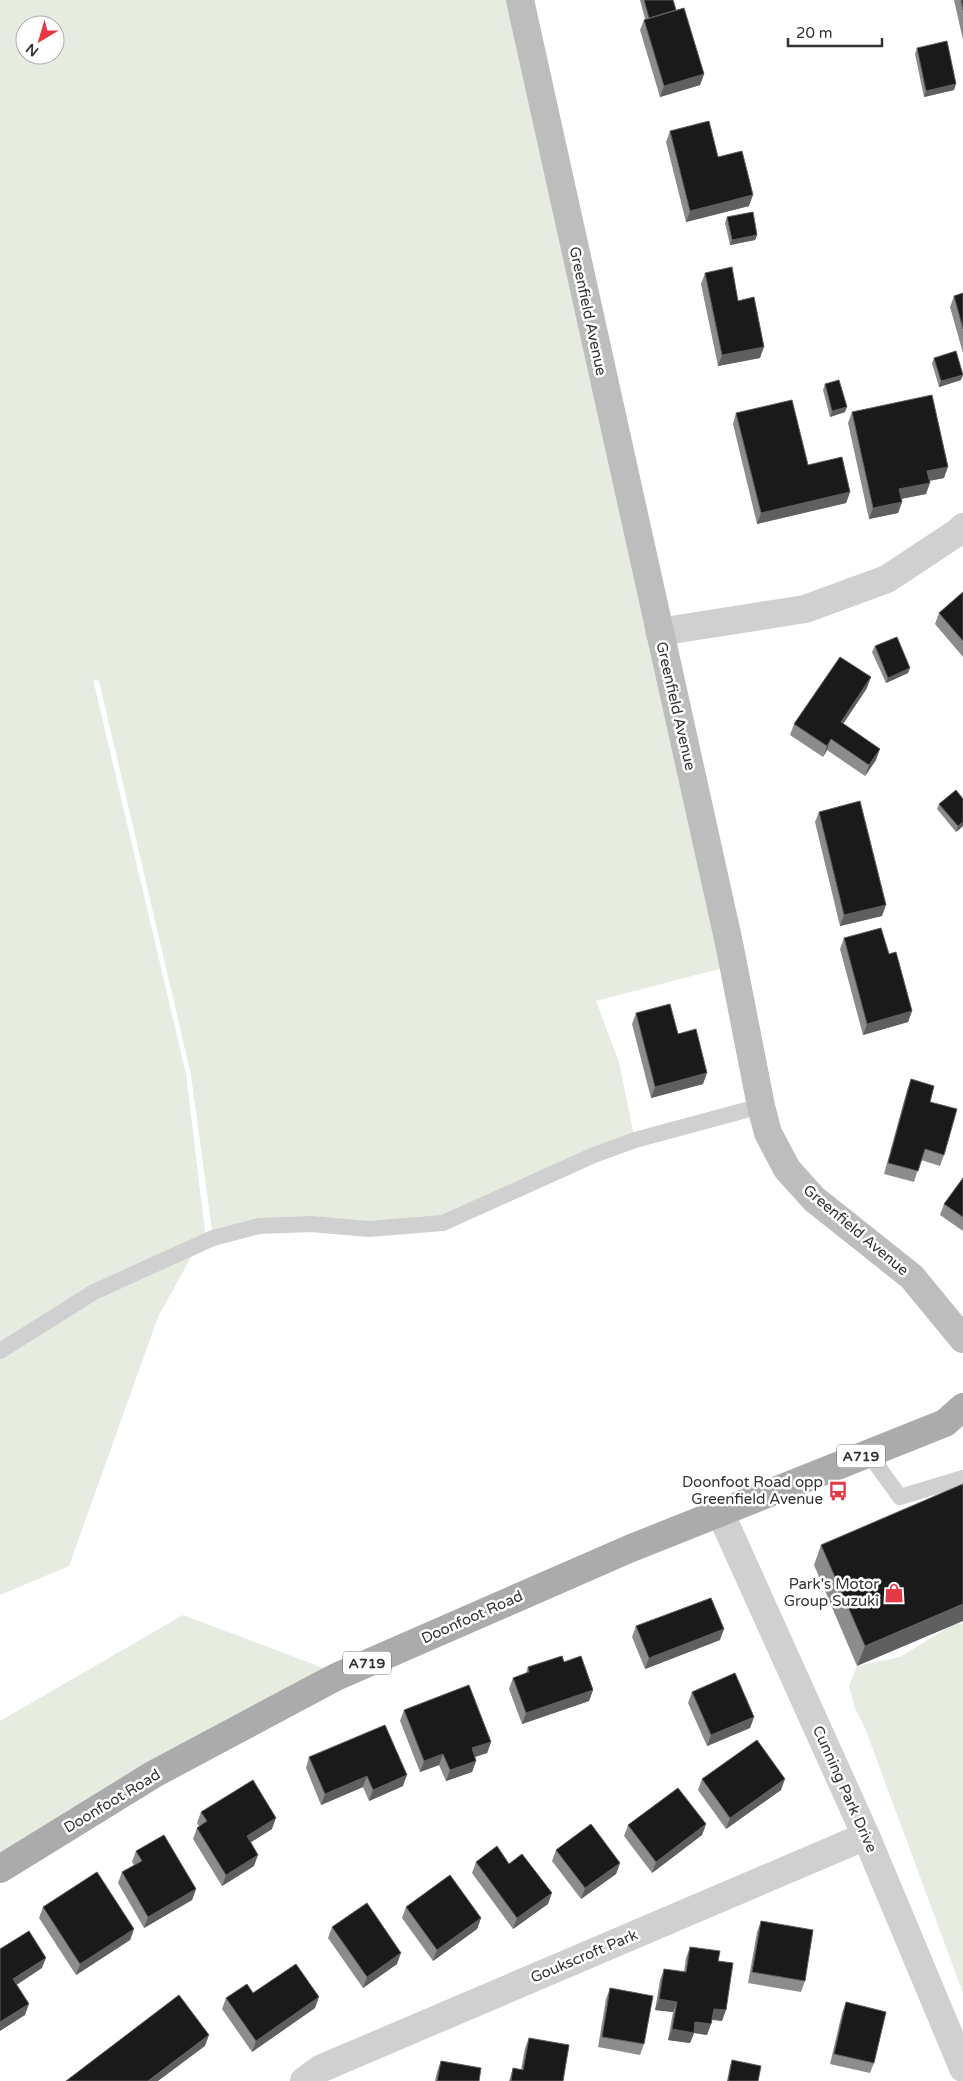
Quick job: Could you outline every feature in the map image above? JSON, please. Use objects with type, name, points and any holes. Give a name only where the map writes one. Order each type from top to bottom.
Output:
[{"type":"main road","name":"Doonfoot Road","points":[[0,1869],[154,1774],[336,1677],[630,1549],[945,1423],[963,1407]]},
{"type":"street","name":"Greenfield Avenue","points":[[520,0],[729,943],[768,1133],[786,1169],[814,1198],[912,1277],[963,1339]]},
{"type":"street","points":[[659,632],[805,608],[887,580],[963,527]]},
{"type":"street","name":"Cunning Park Drive","points":[[720,1512],[866,1836],[963,2068]]},
{"type":"street","name":"Goukscroft Park","points":[[304,2081],[320,2069],[866,1836]]},
{"type":"lane","points":[[0,1351],[94,1292],[213,1238],[259,1226],[311,1224],[369,1229],[443,1223],[594,1155],[635,1140],[761,1106]]},
{"type":"lane","points":[[868,1453],[900,1497],[963,1478]]},
{"type":"shaded area","points":[[0,0],[519,0],[734,965],[596,1001],[619,1062],[635,1140],[443,1223],[311,1224],[213,1238],[191,1075],[99,681],[93,679],[186,1074],[205,1232],[158,1317],[69,1566],[0,1595]]},
{"type":"shaded area","points":[[183,1615],[334,1672],[0,1861],[0,1721]]},
{"type":"shaded area","points":[[963,1623],[963,1993],[865,1728],[855,1708],[849,1686],[857,1666],[900,1657],[952,1625]]},
{"type":"building","points":[[644,0],[673,0],[676,10],[649,18]]},
{"type":"building","points":[[684,8],[704,74],[664,86],[644,20]]},
{"type":"building","points":[[947,41],[956,84],[926,91],[917,48]]},
{"type":"building","points":[[709,121],[718,157],[742,151],[753,195],[690,211],[670,131]]},
{"type":"building","points":[[753,212],[757,235],[732,240],[727,217]]},
{"type":"building","points":[[732,267],[738,301],[754,297],[764,347],[722,355],[705,273]]},
{"type":"building","points":[[963,293],[963,329],[954,296]]},
{"type":"building","points":[[956,351],[963,375],[941,381],[934,358]]},
{"type":"building","points":[[839,380],[847,407],[832,411],[825,384]]},
{"type":"building","points":[[932,395],[948,467],[927,471],[930,483],[899,489],[902,502],[873,508],[852,412]]},
{"type":"building","points":[[792,400],[808,465],[842,457],[850,492],[761,513],[736,413]]},
{"type":"building","points":[[963,592],[963,641],[939,613]]},
{"type":"building","points":[[897,637],[910,668],[888,678],[875,646]]},
{"type":"building","points":[[840,657],[871,677],[841,722],[880,749],[869,765],[831,739],[827,746],[794,724]]},
{"type":"building","points":[[956,790],[963,799],[963,822],[958,826],[939,804]]},
{"type":"building","points":[[860,801],[886,905],[844,915],[819,812]]},
{"type":"building","points":[[881,928],[889,954],[896,952],[912,1011],[867,1024],[844,938]]},
{"type":"building","points":[[670,1004],[678,1034],[696,1029],[707,1073],[655,1087],[636,1013]]},
{"type":"building","points":[[911,1079],[934,1086],[930,1102],[957,1109],[944,1155],[925,1149],[918,1171],[888,1163]]},
{"type":"building","points":[[963,1178],[963,1217],[944,1204]]},
{"type":"building","name":"Park's Motor Group Suzuki","points":[[963,1484],[963,1604],[865,1646],[821,1545]]},
{"type":"building","points":[[711,1598],[724,1629],[649,1658],[636,1626]]},
{"type":"building","points":[[562,1656],[564,1662],[581,1656],[593,1690],[526,1713],[513,1678],[529,1672],[528,1667]]},
{"type":"building","points":[[735,1673],[754,1717],[711,1735],[692,1692]]},
{"type":"building","points":[[469,1685],[491,1742],[472,1748],[476,1761],[450,1770],[443,1754],[424,1761],[404,1710]]},
{"type":"building","points":[[385,1725],[407,1775],[373,1790],[367,1776],[325,1794],[309,1757]]},
{"type":"building","points":[[757,1740],[785,1779],[730,1818],[702,1779]]},
{"type":"building","points":[[253,1780],[276,1818],[247,1836],[258,1855],[226,1875],[197,1828],[207,1821],[201,1812]]},
{"type":"building","points":[[678,1788],[706,1824],[656,1862],[628,1825]]},
{"type":"building","points":[[591,1824],[620,1863],[585,1888],[556,1850]]},
{"type":"building","points":[[164,1835],[196,1889],[148,1917],[122,1872],[142,1861],[136,1851]]},
{"type":"building","points":[[497,1846],[509,1864],[522,1854],[552,1893],[517,1918],[476,1862]]},
{"type":"building","points":[[97,1872],[134,1929],[80,1964],[43,1907]]},
{"type":"building","points":[[450,1875],[481,1918],[437,1950],[406,1907]]},
{"type":"building","points":[[367,1903],[401,1953],[367,1977],[332,1927]]},
{"type":"building","points":[[761,1921],[813,1930],[805,1981],[752,1972]]},
{"type":"building","points":[[29,1931],[46,1958],[13,1979],[29,2004],[0,2022],[0,1949]]},
{"type":"building","points":[[690,1947],[720,1951],[718,1961],[733,1963],[726,2010],[714,2009],[711,2024],[695,2022],[694,2033],[672,2029],[677,2002],[659,1999],[664,1969],[686,1972]]},
{"type":"building","points":[[296,1964],[319,1997],[256,2041],[226,1998],[247,1984],[253,1993]]},
{"type":"building","points":[[610,1988],[653,1996],[644,2044],[602,2037]]},
{"type":"building","points":[[179,1995],[209,2035],[148,2081],[66,2081]]},
{"type":"building","points":[[846,2002],[886,2012],[874,2063],[834,2054]]},
{"type":"building","points":[[529,2038],[569,2045],[563,2081],[511,2081],[513,2068],[523,2070]]},
{"type":"building","points":[[732,2060],[761,2066],[758,2081],[728,2081]]},
{"type":"building","points":[[441,2061],[481,2068],[479,2081],[437,2081]]},
{"type":"place","name":"Doonfoot Road opp Greenfield Avenue","points":[[838,1491]]},
{"type":"place","name":"Park's Motor Group Suzuki","points":[[894,1593]]}]
